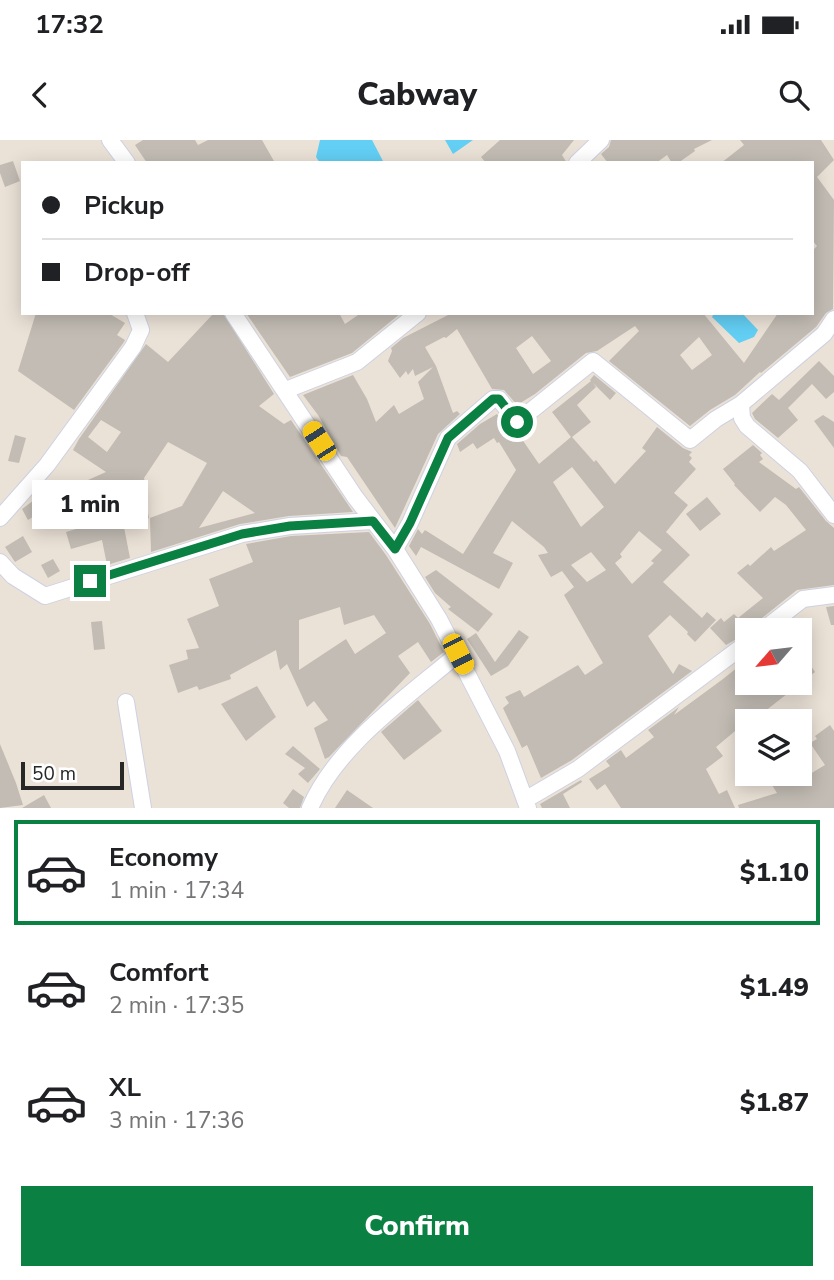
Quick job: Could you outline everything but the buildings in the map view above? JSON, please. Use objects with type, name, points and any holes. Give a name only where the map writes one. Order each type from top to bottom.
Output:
[{"type":"street","points":[[110,140],[126,161]]},
{"type":"street","points":[[580,161],[601,140]]},
{"type":"street","points":[[0,518],[47,465],[133,347],[141,330],[136,315]]},
{"type":"street","points":[[234,315],[355,497],[395,549],[458,654],[507,751],[526,804],[578,769],[735,652]]},
{"type":"street","points":[[286,390],[357,362],[416,315]]},
{"type":"street","points":[[395,549],[410,523],[448,438],[493,399],[499,399],[517,422],[593,361],[690,440],[716,419],[741,404],[824,334],[834,319]]},
{"type":"street","points":[[741,404],[742,418],[747,426],[800,471],[834,515]]},
{"type":"street","points":[[0,562],[13,576],[45,596],[242,534],[290,526],[373,521]]},
{"type":"street","points":[[779,618],[803,599],[834,595]]},
{"type":"street","points":[[310,807],[319,787],[384,716],[458,654]]},
{"type":"street","points":[[126,702],[143,807]]},
{"type":"water","points":[[320,140],[372,140],[383,161],[319,161],[316,157]]},
{"type":"water","points":[[445,140],[473,140],[453,154]]},
{"type":"water","points":[[744,315],[758,330],[754,337],[739,343],[712,317]]},
{"type":"route","points":[[90,581],[242,534],[290,526],[373,521],[395,549],[410,523],[448,438],[496,398],[517,422]]}]
